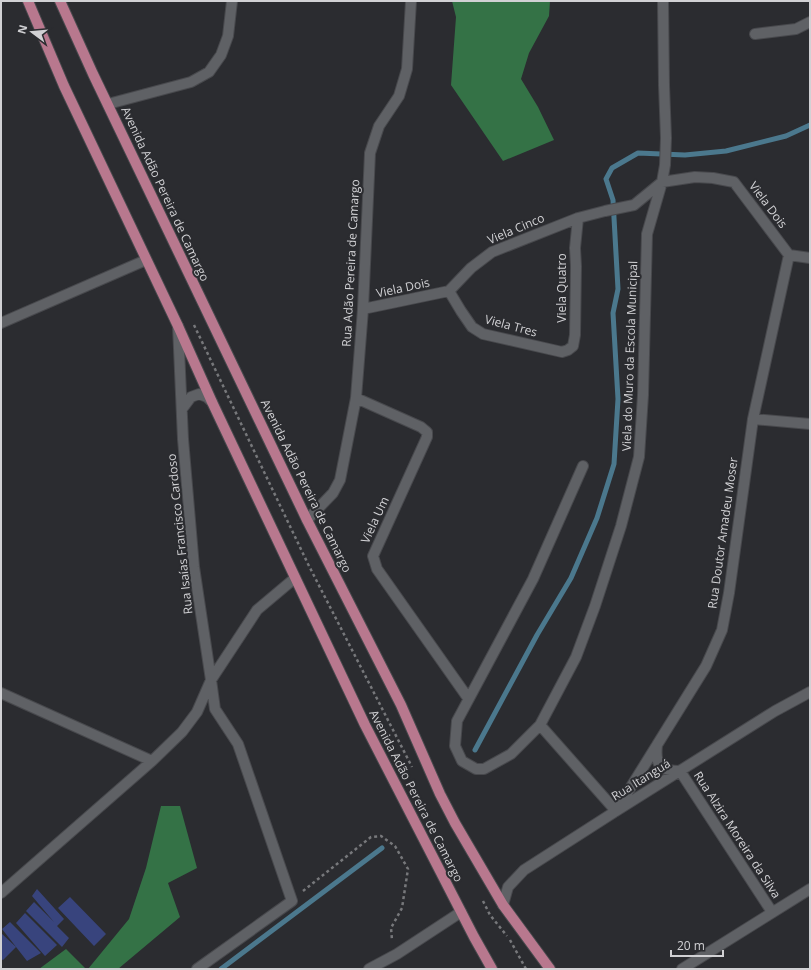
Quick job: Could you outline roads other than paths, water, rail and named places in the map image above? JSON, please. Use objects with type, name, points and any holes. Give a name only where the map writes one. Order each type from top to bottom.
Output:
[{"type":"main road","name":"Avenida Adão Pereira de Camargo","points":[[28,1],[64,86],[365,725],[492,969]]},
{"type":"main road","name":"Avenida Adão Pereira de Camargo","points":[[60,1],[93,74],[306,520],[401,705],[440,794],[455,823],[503,905],[550,969]]},
{"type":"street","points":[[108,104],[191,82],[209,72],[221,55],[228,36],[232,1]]},
{"type":"street","name":"Rua Adão Pereira de Camargo","points":[[306,520],[333,493],[340,480],[356,398],[363,309],[370,154],[379,126],[399,96],[407,69],[411,1]]},
{"type":"street","name":"Viela do Muro da Escola Municipal","points":[[583,466],[533,579],[456,721],[455,746],[462,761],[476,769],[484,769],[511,754],[540,725],[576,657],[595,606],[621,526],[639,458],[643,395],[647,234],[662,182],[665,165],[666,138],[663,1]]},
{"type":"street","points":[[755,34],[796,29],[810,22]]},
{"type":"street","name":"Viela Dois","points":[[662,182],[695,178],[713,178],[734,182],[789,255]]},
{"type":"street","name":"Viela Cinco","points":[[449,291],[471,268],[492,252],[578,218],[634,205],[662,182]]},
{"type":"street","name":"Viela Quatro","points":[[562,352],[573,346],[575,335],[575,248],[578,218]]},
{"type":"street","points":[[789,255],[810,258]]},
{"type":"street","name":"Rua Doutor Amadeu Moser","points":[[616,811],[706,666],[722,630],[729,593],[753,419],[789,255]]},
{"type":"street","points":[[1,324],[146,260]]},
{"type":"street","name":"Viela Dois","points":[[363,309],[449,291]]},
{"type":"street","name":"Viela Tres","points":[[449,291],[472,327],[483,334],[562,352]]},
{"type":"street","name":"Rua Isaías Francisco Cardoso","points":[[178,326],[183,439],[194,567],[212,680],[214,710],[238,744],[292,901],[197,969]]},
{"type":"street","points":[[182,409],[191,397],[199,394],[207,397],[212,402]]},
{"type":"street","name":"Viela Um","points":[[356,398],[421,426],[427,432],[427,437],[373,556],[377,569],[468,698]]},
{"type":"street","points":[[753,419],[810,424]]},
{"type":"street","points":[[1,893],[152,761],[182,732],[197,712],[212,680],[257,610],[295,578]]},
{"type":"street","name":"Rua Itanguá","points":[[503,905],[508,887],[524,870],[775,711],[810,692]]},
{"type":"street","points":[[1,693],[152,761]]},
{"type":"street","points":[[540,725],[616,811]]},
{"type":"street","points":[[658,744],[656,755],[658,764],[663,769],[680,772]]},
{"type":"street","name":"Rua Alzira Moreira da Silva","points":[[680,772],[772,912]]},
{"type":"street","points":[[682,969],[810,889]]},
{"type":"street","points":[[369,969],[397,954],[461,912]]},
{"type":"waterway","points":[[475,750],[537,635],[571,578],[597,518],[614,464],[618,399],[613,313],[618,289],[613,200],[606,179],[612,168],[638,153],[685,155],[726,151],[786,136],[810,125]]},
{"type":"waterway","points":[[221,969],[382,848]]}]
